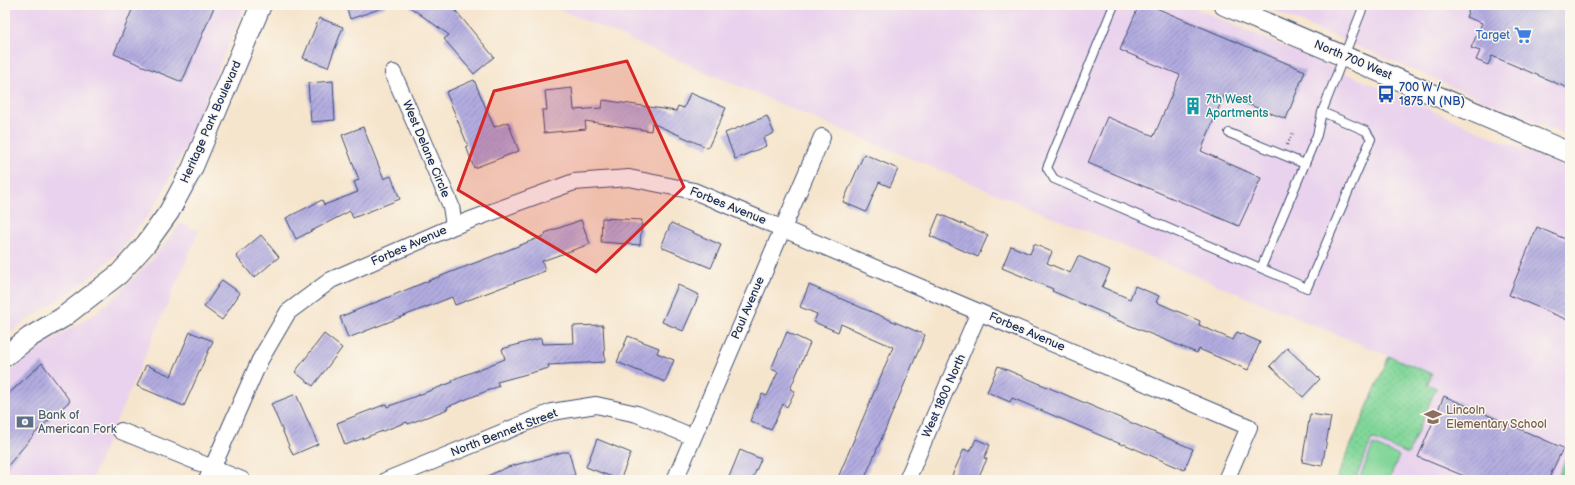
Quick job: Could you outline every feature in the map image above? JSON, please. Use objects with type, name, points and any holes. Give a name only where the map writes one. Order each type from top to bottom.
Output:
[{"type":"street","name":"Heritage Park Boulevard","points":[[5,356],[30,337],[62,318],[119,274],[146,244],[169,212],[192,169],[261,5]]},
{"type":"street","name":"North 700 West","points":[[1224,5],[1570,153]]},
{"type":"street","name":"West Delane Circle","points":[[394,73],[451,206],[454,226]]},
{"type":"street","name":"Paul Avenue","points":[[674,480],[822,137]]},
{"type":"street","name":"Forbes Avenue","points":[[210,474],[260,360],[288,312],[331,280],[454,226],[574,182],[628,178],[694,191],[1249,427],[1226,480]]},
{"type":"street","name":"West 1800 North","points":[[907,480],[980,312]]},
{"type":"street","name":"North Bennett Street","points":[[387,480],[552,412],[596,405],[637,414],[693,437]]},
{"type":"street","points":[[121,431],[196,460],[210,474],[242,480]]},
{"type":"lane","points":[[1114,5],[1047,168],[1054,179],[1308,288],[1371,139],[1366,131],[1322,112]]},
{"type":"lane","points":[[1261,268],[1317,135],[1322,112],[1364,5]]},
{"type":"lane","points":[[1229,133],[1305,164]]},
{"type":"highlighted area","points":[[627,61],[684,187],[596,272],[458,190],[494,91]]},
{"type":"shaded area","points":[[5,5],[245,5],[185,147],[163,192],[152,210],[118,252],[94,274],[68,294],[28,319],[5,336]]},
{"type":"shaded area","points":[[549,5],[1188,5],[1570,170],[1570,480],[1336,480],[1389,356],[811,117]]},
{"type":"shaded area","points":[[1260,5],[1570,5],[1570,137],[1383,57]]},
{"type":"shaded area","points":[[181,223],[199,231],[91,480],[5,480],[5,376],[47,343],[93,315],[118,294],[151,261]]},
{"type":"green space","points":[[1389,356],[1432,374],[1427,384],[1436,388],[1408,454],[1372,439],[1355,480],[1336,480]]},
{"type":"green space","points":[[1373,445],[1399,456],[1389,480],[1359,480]]},
{"type":"green space","points":[[1570,449],[1570,480],[1557,480]]},
{"type":"building","points":[[134,5],[215,5],[182,82],[114,54]]},
{"type":"building","points":[[346,5],[385,5],[385,7],[350,19]]},
{"type":"building","points":[[407,5],[451,5],[494,57],[474,74],[444,39],[449,35]]},
{"type":"building","name":"7th West Apartments","points":[[1139,5],[1149,5],[1305,71],[1286,119],[1224,95],[1201,151],[1261,178],[1239,226],[1088,163],[1107,117],[1154,136],[1180,75],[1120,50]]},
{"type":"building","name":"Target","points":[[1471,5],[1570,5],[1570,89],[1492,56],[1488,65],[1476,60],[1480,51],[1471,48],[1482,23],[1466,17]]},
{"type":"building","points":[[319,18],[343,27],[328,67],[303,58]]},
{"type":"building","points":[[474,80],[494,127],[508,122],[519,151],[474,168],[466,146],[468,146],[446,92]]},
{"type":"building","points":[[333,81],[335,120],[311,122],[308,83]]},
{"type":"building","points":[[572,88],[574,110],[602,108],[603,100],[676,111],[678,106],[684,108],[690,93],[726,108],[708,148],[652,123],[651,131],[585,121],[586,129],[544,133],[542,110],[547,110],[545,91]]},
{"type":"building","points":[[767,116],[774,133],[763,138],[766,146],[735,159],[725,133]]},
{"type":"building","points":[[363,127],[384,179],[391,176],[400,199],[353,218],[350,211],[296,239],[286,218],[322,200],[324,205],[358,192],[354,182],[359,180],[342,135]]},
{"type":"building","points":[[864,154],[898,169],[890,187],[879,182],[866,212],[843,202]]},
{"type":"building","points":[[939,214],[988,235],[978,257],[930,236]]},
{"type":"building","points":[[602,218],[642,220],[640,245],[601,242]]},
{"type":"building","points":[[581,220],[590,244],[542,261],[545,271],[455,305],[452,297],[348,338],[340,317],[546,235],[545,233]]},
{"type":"building","points":[[671,223],[721,245],[711,268],[661,247]]},
{"type":"building","points":[[1537,227],[1570,241],[1570,321],[1509,295]]},
{"type":"building","points":[[261,235],[279,257],[254,278],[236,256]]},
{"type":"building","points":[[1034,244],[1052,252],[1047,263],[1070,273],[1078,256],[1110,270],[1102,287],[1130,299],[1135,286],[1159,296],[1156,302],[1200,321],[1199,325],[1233,340],[1237,332],[1260,342],[1248,370],[1199,349],[1197,353],[1107,316],[1108,315],[1052,291],[1053,289],[1002,268],[1011,246],[1030,254]]},
{"type":"building","points":[[222,280],[240,293],[222,320],[204,307]]},
{"type":"building","points":[[678,285],[699,295],[683,331],[662,322]]},
{"type":"building","points":[[809,285],[925,335],[864,480],[837,480],[893,347],[841,324],[838,332],[814,322],[817,314],[800,307]]},
{"type":"building","points":[[603,325],[605,362],[548,365],[549,368],[497,382],[499,386],[447,407],[448,409],[408,424],[407,422],[345,445],[337,423],[386,404],[387,407],[453,382],[452,380],[505,359],[502,349],[541,338],[542,344],[574,343],[573,326]]},
{"type":"building","points":[[190,332],[213,341],[184,406],[137,386],[146,365],[171,376]]},
{"type":"building","points":[[787,332],[810,343],[790,389],[795,391],[787,407],[783,404],[771,430],[750,421],[762,394],[767,396],[778,372],[771,369]]},
{"type":"building","points":[[324,334],[342,348],[313,386],[295,372]]},
{"type":"building","points":[[628,336],[659,348],[657,353],[674,360],[665,382],[617,362]]},
{"type":"building","points":[[1287,348],[1320,379],[1303,397],[1270,366]]},
{"type":"building","name":"Bank of American Fork","points":[[42,363],[70,401],[38,430],[5,469],[5,397]]},
{"type":"building","points":[[998,366],[1193,449],[1184,470],[1012,398],[1010,402],[987,392]]},
{"type":"building","points":[[296,394],[318,444],[293,455],[271,404]]},
{"type":"building","points":[[1444,396],[1563,448],[1548,480],[1474,480],[1418,457]]},
{"type":"building","points":[[1310,414],[1331,417],[1322,466],[1302,462]]},
{"type":"building","points":[[597,439],[631,453],[620,480],[586,467]]},
{"type":"building","points":[[976,439],[990,445],[984,458],[987,459],[977,480],[950,480],[964,449],[970,452]]},
{"type":"building","points":[[740,450],[761,459],[752,480],[737,480],[729,477]]},
{"type":"building","points":[[563,452],[569,452],[575,475],[554,480],[478,480],[508,467]]},
{"type":"place","name":"Target","points":[[1523,35]]},
{"type":"place","name":"700 W / 1875 N (NB)","points":[[1386,94]]},
{"type":"place","name":"7th West Apartments","points":[[1193,106]]},
{"type":"place","name":"Lincoln Elementary School","points":[[1433,417]]},
{"type":"place","name":"Bank of American Fork","points":[[25,422]]}]
